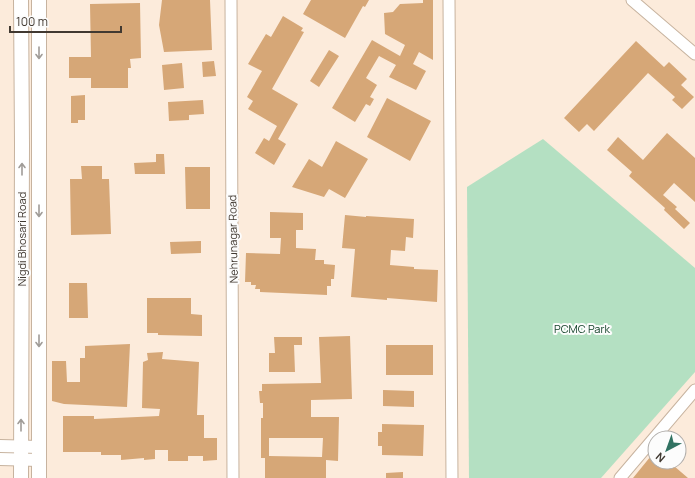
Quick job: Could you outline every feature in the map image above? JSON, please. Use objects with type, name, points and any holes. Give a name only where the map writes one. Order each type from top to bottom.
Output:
[{"type":"main road","name":"Nigdi Bhosari Road","points":[[21,0],[21,478]]},
{"type":"main road","name":"Nigdi Bhosari Road","points":[[39,0],[39,478]]},
{"type":"main road","points":[[0,446],[21,453]]},
{"type":"main road","points":[[0,459],[21,453],[39,453]]},
{"type":"street","name":"Nehrunagar Road","points":[[231,0],[233,478]]},
{"type":"street","points":[[449,0],[452,478]]},
{"type":"street","points":[[632,0],[695,54]]},
{"type":"street","points":[[620,478],[695,390]]},
{"type":"green space","name":"PCMC Park","points":[[543,139],[695,268],[695,372],[601,478],[469,478],[467,187]]},
{"type":"building","points":[[162,0],[210,0],[212,50],[164,52],[159,25]]},
{"type":"building","points":[[311,0],[369,0],[365,7],[363,6],[345,38],[303,14]]},
{"type":"building","points":[[423,0],[433,0],[433,60],[419,52],[413,64],[426,71],[416,90],[389,77],[396,65],[379,56],[366,78],[377,85],[370,97],[374,99],[370,106],[366,104],[355,122],[332,108],[372,40],[400,56],[405,45],[385,34],[384,13],[393,12],[400,4],[423,3]]},
{"type":"building","points":[[140,3],[141,58],[130,59],[131,68],[128,68],[128,88],[91,88],[91,78],[69,78],[69,57],[91,57],[90,4]]},
{"type":"building","points":[[283,16],[303,28],[301,31],[304,32],[272,89],[298,104],[278,139],[286,144],[274,165],[255,153],[264,138],[269,141],[277,126],[248,109],[253,101],[247,97],[262,71],[248,64],[266,34],[271,37]]},
{"type":"building","points":[[636,41],[664,67],[669,62],[687,79],[681,85],[694,97],[682,109],[672,100],[675,97],[648,73],[594,131],[587,124],[579,132],[564,118]]},
{"type":"building","points":[[329,50],[339,56],[319,87],[310,81]]},
{"type":"building","points":[[214,61],[216,76],[203,77],[202,62]]},
{"type":"building","points":[[182,63],[184,88],[164,90],[162,65]]},
{"type":"building","points":[[85,95],[85,120],[78,120],[78,123],[71,123],[71,96]]},
{"type":"building","points":[[387,98],[431,121],[410,161],[367,137]]},
{"type":"building","points":[[203,100],[204,114],[189,115],[189,120],[169,121],[168,102]]},
{"type":"building","points":[[667,133],[695,158],[695,202],[674,183],[663,195],[677,207],[675,209],[690,223],[684,229],[664,210],[665,208],[629,176],[632,172],[607,150],[618,137],[643,160]]},
{"type":"building","points":[[336,141],[368,159],[345,198],[329,189],[324,197],[292,187],[309,159],[322,167]]},
{"type":"building","points":[[156,154],[164,154],[165,174],[135,174],[134,163],[156,162]]},
{"type":"building","points":[[81,166],[102,166],[102,179],[109,179],[111,234],[71,235],[70,179],[82,179]]},
{"type":"building","points":[[185,167],[210,167],[210,209],[186,209]]},
{"type":"building","points":[[270,212],[303,213],[303,230],[296,230],[296,248],[316,249],[315,260],[324,260],[324,264],[335,265],[334,279],[331,279],[331,286],[327,286],[327,295],[260,292],[260,289],[255,289],[256,285],[251,285],[251,282],[245,282],[246,253],[280,254],[281,238],[270,238]]},
{"type":"building","points":[[345,215],[414,219],[413,238],[406,237],[405,251],[391,250],[390,265],[414,267],[414,269],[438,270],[437,302],[351,297],[355,249],[342,248]]},
{"type":"building","points":[[201,241],[201,253],[171,254],[170,242]]},
{"type":"building","points":[[69,283],[87,283],[88,318],[69,318]]},
{"type":"building","points":[[147,298],[191,298],[191,314],[202,315],[202,336],[158,335],[158,333],[147,333]]},
{"type":"building","points":[[350,336],[352,399],[311,400],[311,417],[339,417],[338,461],[326,460],[326,478],[265,478],[265,458],[261,458],[261,418],[263,418],[263,403],[260,403],[259,391],[262,391],[262,384],[321,383],[319,337]],"holes":[[[269,438],[323,438],[322,457],[269,456]]]},
{"type":"building","points":[[274,337],[302,337],[302,345],[294,345],[295,372],[269,372],[269,353],[275,353]]},
{"type":"building","points":[[130,344],[127,407],[64,404],[52,401],[52,361],[66,361],[67,382],[80,382],[80,358],[85,358],[85,346]]},
{"type":"building","points":[[386,345],[433,345],[433,375],[386,375]]},
{"type":"building","points":[[163,352],[162,359],[199,362],[197,415],[204,415],[204,438],[217,438],[217,460],[203,461],[203,456],[188,456],[188,461],[168,461],[168,450],[155,450],[155,459],[144,460],[144,458],[121,460],[121,455],[101,455],[101,452],[63,452],[63,416],[94,416],[94,419],[159,416],[160,409],[142,408],[143,362],[148,360],[147,353]]},
{"type":"building","points":[[383,390],[414,391],[414,407],[383,406]]},
{"type":"building","points":[[382,424],[424,425],[423,456],[382,455],[382,446],[378,446],[378,432],[382,432]]},
{"type":"building","points":[[647,461],[647,470],[679,470],[688,478],[633,478]]},
{"type":"building","points":[[403,472],[403,478],[386,478],[386,473]]}]
